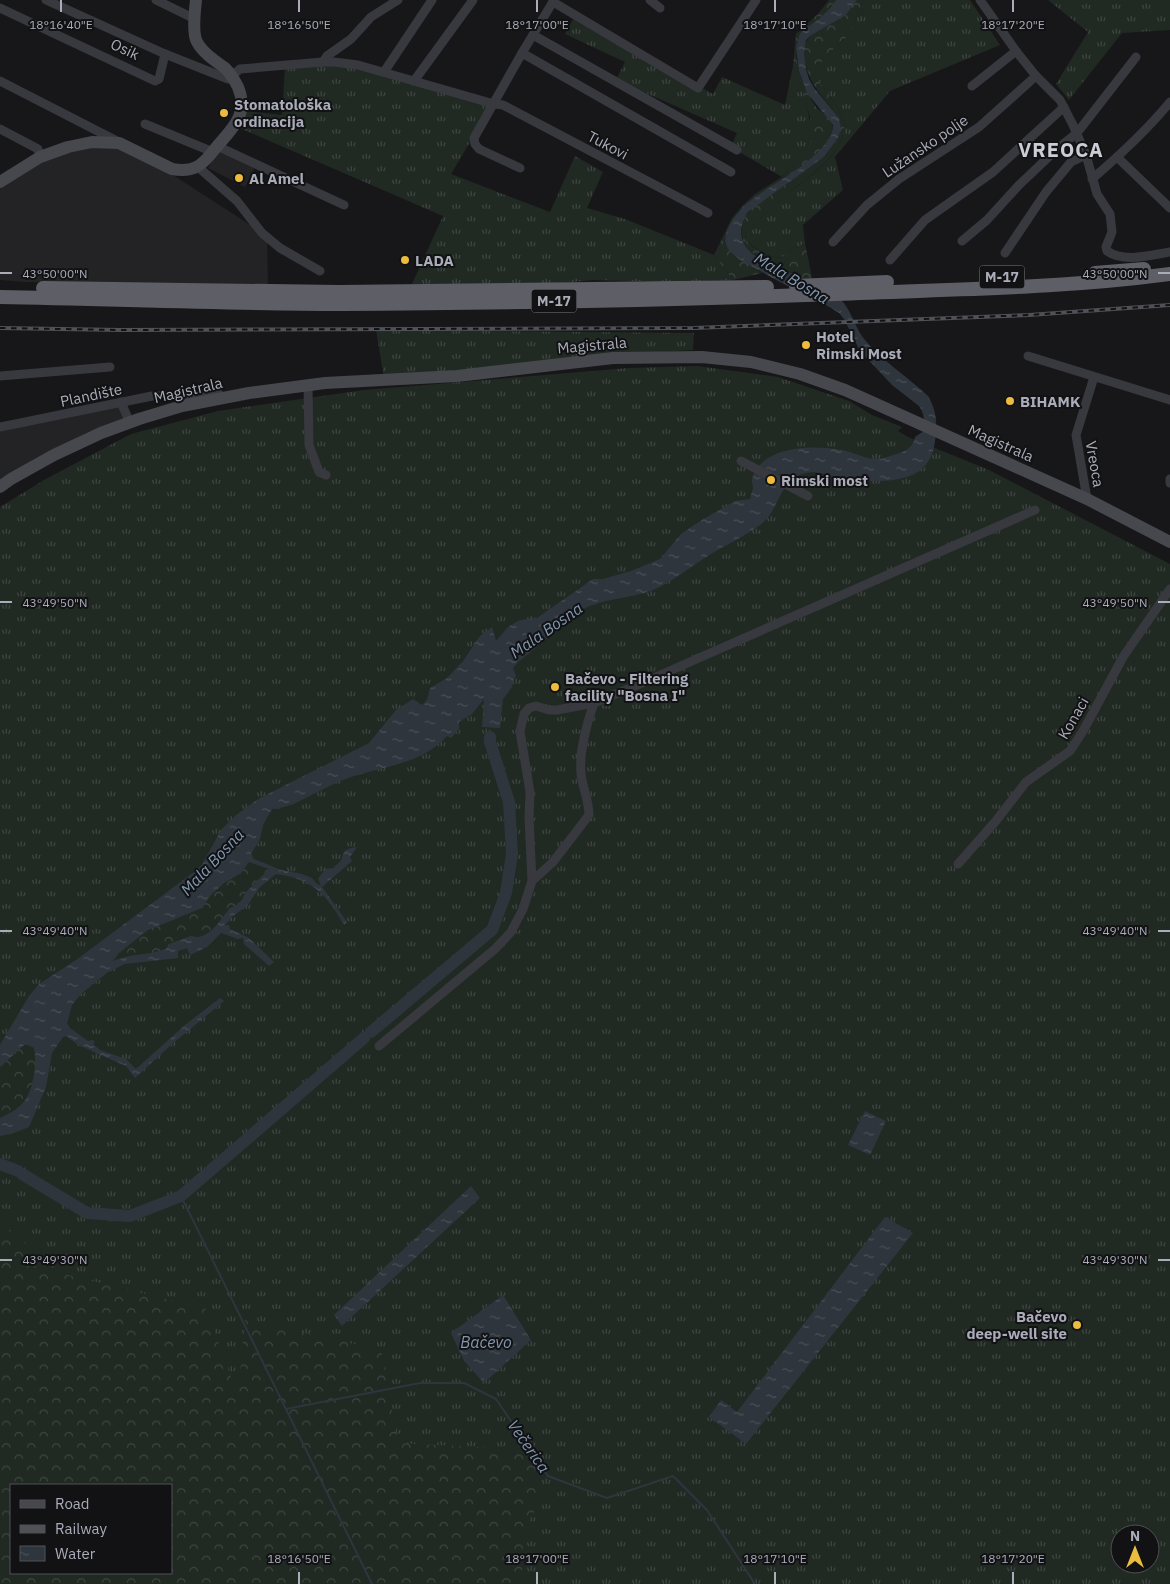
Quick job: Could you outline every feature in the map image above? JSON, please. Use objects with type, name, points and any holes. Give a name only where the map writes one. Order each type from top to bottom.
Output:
[{"type":"highway","name":"M-17","points":[[838,289],[1146,269],[1170,265]]},
{"type":"highway","name":"M-17","points":[[0,297],[333,298],[766,292],[1056,284],[1124,280],[1170,274]]},
{"type":"highway","name":"M-17","points":[[0,288],[333,298]]},
{"type":"main road","points":[[0,182],[40,157],[68,147],[92,142],[119,143],[172,169],[180,170],[198,167],[205,163],[234,126],[240,113],[242,99],[233,76],[212,59],[196,40],[196,0]]},
{"type":"main road","name":"Magistrala","points":[[0,487],[54,455],[101,434],[182,406],[308,385],[457,376],[613,358],[702,357],[751,362],[800,374],[845,390],[1087,499],[1170,542]]},
{"type":"street","name":"Osik","points":[[46,0],[221,78],[228,79],[233,76]]},
{"type":"street","points":[[156,0],[195,19]]},
{"type":"street","points":[[323,62],[327,56],[351,38],[371,17],[398,0]]},
{"type":"street","points":[[384,72],[432,0]]},
{"type":"street","points":[[414,81],[473,0]]},
{"type":"street","points":[[650,0],[660,8]]},
{"type":"street","points":[[520,168],[479,149],[475,144],[474,138],[554,1],[698,88],[756,0]]},
{"type":"street","points":[[980,0],[1016,52],[1060,100],[1064,107],[1086,155],[1097,194],[1110,214],[1112,232],[1106,247],[1107,251],[1125,257],[1170,252]]},
{"type":"street","name":"Osik","points":[[0,8],[155,81],[159,79],[165,54]]},
{"type":"street","points":[[533,35],[737,150]]},
{"type":"street","points":[[972,86],[1016,52]]},
{"type":"street","points":[[522,53],[731,172]]},
{"type":"street","points":[[962,241],[987,220],[1050,155],[1077,133],[1136,57]]},
{"type":"street","name":"Tukovi","points":[[233,76],[240,70],[334,62],[358,65],[503,105],[708,213]]},
{"type":"street","name":"Lužansko polje","points":[[833,242],[867,205],[899,179],[979,127],[1036,76]]},
{"type":"street","points":[[0,82],[119,143]]},
{"type":"street","points":[[1092,179],[1117,157],[1170,102]]},
{"type":"street","points":[[890,260],[925,220],[993,172],[1064,107]]},
{"type":"street","points":[[145,124],[215,149],[344,205]]},
{"type":"street","points":[[86,125],[92,142]]},
{"type":"street","points":[[0,129],[38,149],[40,157]]},
{"type":"street","points":[[1005,253],[1041,200],[1071,162],[1086,155]]},
{"type":"street","points":[[1117,157],[1170,208]]},
{"type":"street","points":[[198,167],[237,201],[262,233],[280,248],[320,271]]},
{"type":"street","points":[[1028,356],[1170,400]]},
{"type":"street","points":[[0,376],[110,367]]},
{"type":"street","name":"Vreoca","points":[[1087,499],[1076,436],[1094,377]]},
{"type":"street","points":[[308,385],[310,445],[319,472],[326,475]]},
{"type":"street","name":"Plandište","points":[[0,428],[152,396],[249,394]]},
{"type":"street","points":[[121,402],[130,423]]},
{"type":"street","points":[[741,461],[808,496]]},
{"type":"street","points":[[378,1046],[495,949],[511,932],[523,909],[532,881],[529,818],[530,792],[520,732],[524,714],[529,708],[536,706],[557,710],[594,703],[1035,510]]},
{"type":"street","name":"Konaci","points":[[958,864],[995,822],[1026,782],[1070,751],[1123,657],[1170,589]]},
{"type":"street","points":[[532,881],[553,862],[589,815],[589,803],[581,773],[587,722],[594,703]]},
{"type":"shaded area","points":[[109,144],[139,153],[267,236],[268,287],[0,280],[0,181],[50,153]]},
{"type":"shaded area","name":"Al Amel","points":[[219,149],[255,167],[245,187],[208,168]]},
{"type":"shaded area","points":[[121,405],[131,426],[101,433],[0,487],[0,431]]},
{"type":"green space","points":[[829,0],[836,0],[818,20],[800,34],[796,54],[800,74],[808,93],[817,108],[830,120],[833,127],[832,132],[823,147],[807,162],[750,200],[738,212],[733,223],[731,253],[762,273],[733,280],[714,255],[732,218],[755,194],[782,177],[800,157],[810,142],[810,117],[793,66],[796,34],[818,14]]},
{"type":"green space","points":[[857,0],[863,0],[851,33],[825,57],[814,74],[836,105],[844,123],[843,134],[839,144],[823,164],[746,231],[745,240],[761,252],[771,256],[781,258],[805,243],[813,282],[768,262],[751,252],[744,242],[742,228],[744,219],[751,210],[824,157],[838,138],[839,118],[810,78],[805,62],[804,48],[810,36],[846,15]]},
{"type":"green space","points":[[863,0],[970,0],[1000,45],[890,91],[835,157],[843,190],[803,225],[805,243],[781,258],[771,256],[745,240],[746,231],[824,164],[839,144],[843,134],[844,123],[836,105],[814,74],[825,57],[851,33]]},
{"type":"green space","points":[[1048,0],[1170,0],[1170,30],[1122,33],[1069,100],[1056,84],[1088,32]]},
{"type":"green space","points":[[575,16],[713,94],[722,77],[785,105],[793,66],[803,93],[810,123],[811,132],[808,146],[782,177],[731,147],[737,133],[616,80],[625,62],[565,34]]},
{"type":"green space","points":[[328,64],[361,69],[491,107],[451,174],[550,212],[575,156],[603,172],[587,208],[625,219],[714,255],[733,280],[673,282],[593,280],[520,287],[412,284],[443,216],[235,126],[246,111],[282,115],[285,66]]},
{"type":"green space","points":[[376,330],[694,333],[693,350],[603,355],[384,378]]},
{"type":"green space","points":[[697,366],[778,377],[849,401],[872,415],[902,427],[898,431],[908,437],[989,470],[1170,564],[1170,1584],[0,1584],[0,507],[44,480],[131,434],[218,411],[364,390],[629,368]]},
{"type":"green space","points":[[249,862],[269,869],[245,893],[242,900],[206,936],[169,944],[156,953],[112,961],[148,930],[202,908],[211,895],[224,883],[241,873]]},
{"type":"green space","points":[[24,1045],[34,1047],[35,1053],[35,1067],[31,1088],[21,1105],[11,1113],[0,1118],[0,1067]]},
{"type":"green space","points":[[0,1224],[64,1274],[206,1309],[238,1396],[245,1320],[381,1350],[398,1443],[537,1450],[539,1504],[525,1528],[521,1584],[0,1584]]},
{"type":"water","points":[[836,0],[857,0],[846,15],[806,40],[804,53],[809,79],[839,118],[841,128],[838,138],[824,157],[748,212],[742,225],[741,234],[746,247],[764,261],[815,283],[837,296],[846,306],[861,335],[872,348],[928,396],[935,412],[936,429],[933,452],[928,462],[915,474],[886,481],[851,480],[814,472],[802,474],[787,485],[767,518],[754,529],[653,590],[591,605],[583,609],[518,662],[513,668],[516,676],[512,687],[503,699],[500,728],[482,727],[484,699],[472,714],[459,722],[459,729],[451,738],[447,736],[426,753],[402,763],[351,777],[291,805],[272,809],[263,825],[260,839],[251,854],[254,859],[281,870],[302,874],[312,878],[317,884],[321,885],[318,879],[325,869],[334,868],[346,850],[357,847],[350,857],[352,861],[322,887],[347,922],[344,925],[331,905],[309,884],[289,876],[276,874],[260,887],[247,906],[233,916],[225,925],[229,925],[230,929],[249,938],[274,962],[269,966],[244,944],[243,938],[238,939],[221,933],[207,947],[190,955],[187,948],[178,951],[178,958],[125,964],[108,972],[81,994],[72,1005],[67,1023],[70,1028],[88,1041],[93,1040],[95,1043],[93,1044],[100,1050],[126,1059],[136,1069],[185,1025],[220,998],[224,1001],[135,1078],[126,1066],[77,1044],[66,1036],[63,1037],[52,1053],[46,1087],[29,1127],[0,1136],[0,1118],[24,1102],[33,1081],[35,1054],[34,1048],[28,1045],[24,1045],[0,1067],[0,1045],[29,996],[39,984],[76,960],[198,869],[221,830],[236,815],[260,798],[369,743],[396,710],[413,699],[422,705],[427,700],[430,688],[447,678],[464,660],[479,637],[492,627],[496,641],[508,627],[520,620],[537,618],[593,579],[603,579],[631,571],[660,559],[681,534],[700,521],[735,501],[750,499],[753,488],[753,476],[759,466],[768,458],[792,450],[831,448],[880,459],[906,450],[912,445],[915,437],[924,431],[925,422],[919,406],[892,385],[860,351],[839,313],[740,260],[730,251],[726,242],[729,226],[744,206],[813,157],[831,136],[833,125],[807,93],[799,71],[796,48],[802,31],[819,19]],"holes":[[[249,862],[269,869],[245,893],[242,900],[230,908],[218,924],[203,936],[191,936],[169,944],[166,949],[113,961],[119,953],[148,930],[202,908],[211,895],[224,883],[241,873]]]},
{"type":"water","points":[[865,1111],[886,1121],[870,1155],[848,1145]]},
{"type":"water","points":[[471,1186],[480,1198],[342,1326],[334,1315]]},
{"type":"water","points":[[885,1217],[913,1233],[746,1444],[709,1417],[721,1400],[737,1412]]},
{"type":"water","name":"Bačevo","points":[[503,1295],[531,1340],[484,1383],[464,1361],[451,1333]]},
{"type":"waterway","name":"Mala Bosna","points":[[371,1032],[492,930],[506,893],[512,854],[509,802],[490,737]]},
{"type":"waterway","name":"Mala Bosna","points":[[22,1174],[87,1213],[130,1216],[181,1196],[364,1038]]},
{"type":"waterway","name":"Mala Bosna","points":[[0,1164],[18,1171]]},
{"type":"waterway","name":"Večerica","points":[[181,1196],[372,1584]]},
{"type":"waterway","name":"Večerica","points":[[286,1409],[420,1383],[464,1383],[496,1399],[548,1476],[607,1498],[673,1476],[707,1510],[755,1584]]},
{"type":"railway","points":[[0,328],[121,330],[694,328],[1029,315],[1170,305]]},
{"type":"place","name":"Stomatološka ordinacija","points":[[224,113]]},
{"type":"place","name":"Al Amel","points":[[239,178]]},
{"type":"place","name":"LADA","points":[[405,260]]},
{"type":"place","name":"Hotel Rimski Most","points":[[806,345]]},
{"type":"place","name":"BIHAMK","points":[[1010,401]]},
{"type":"place","name":"Rimski most","points":[[771,480]]},
{"type":"place","name":"Bačevo - Filtering facility \"Bosna I\"","points":[[555,687]]},
{"type":"place","name":"Bačevo deep-well site","points":[[1077,1325]]},
{"type":"district","name":"VREOCA","points":[[1061,149]]}]
